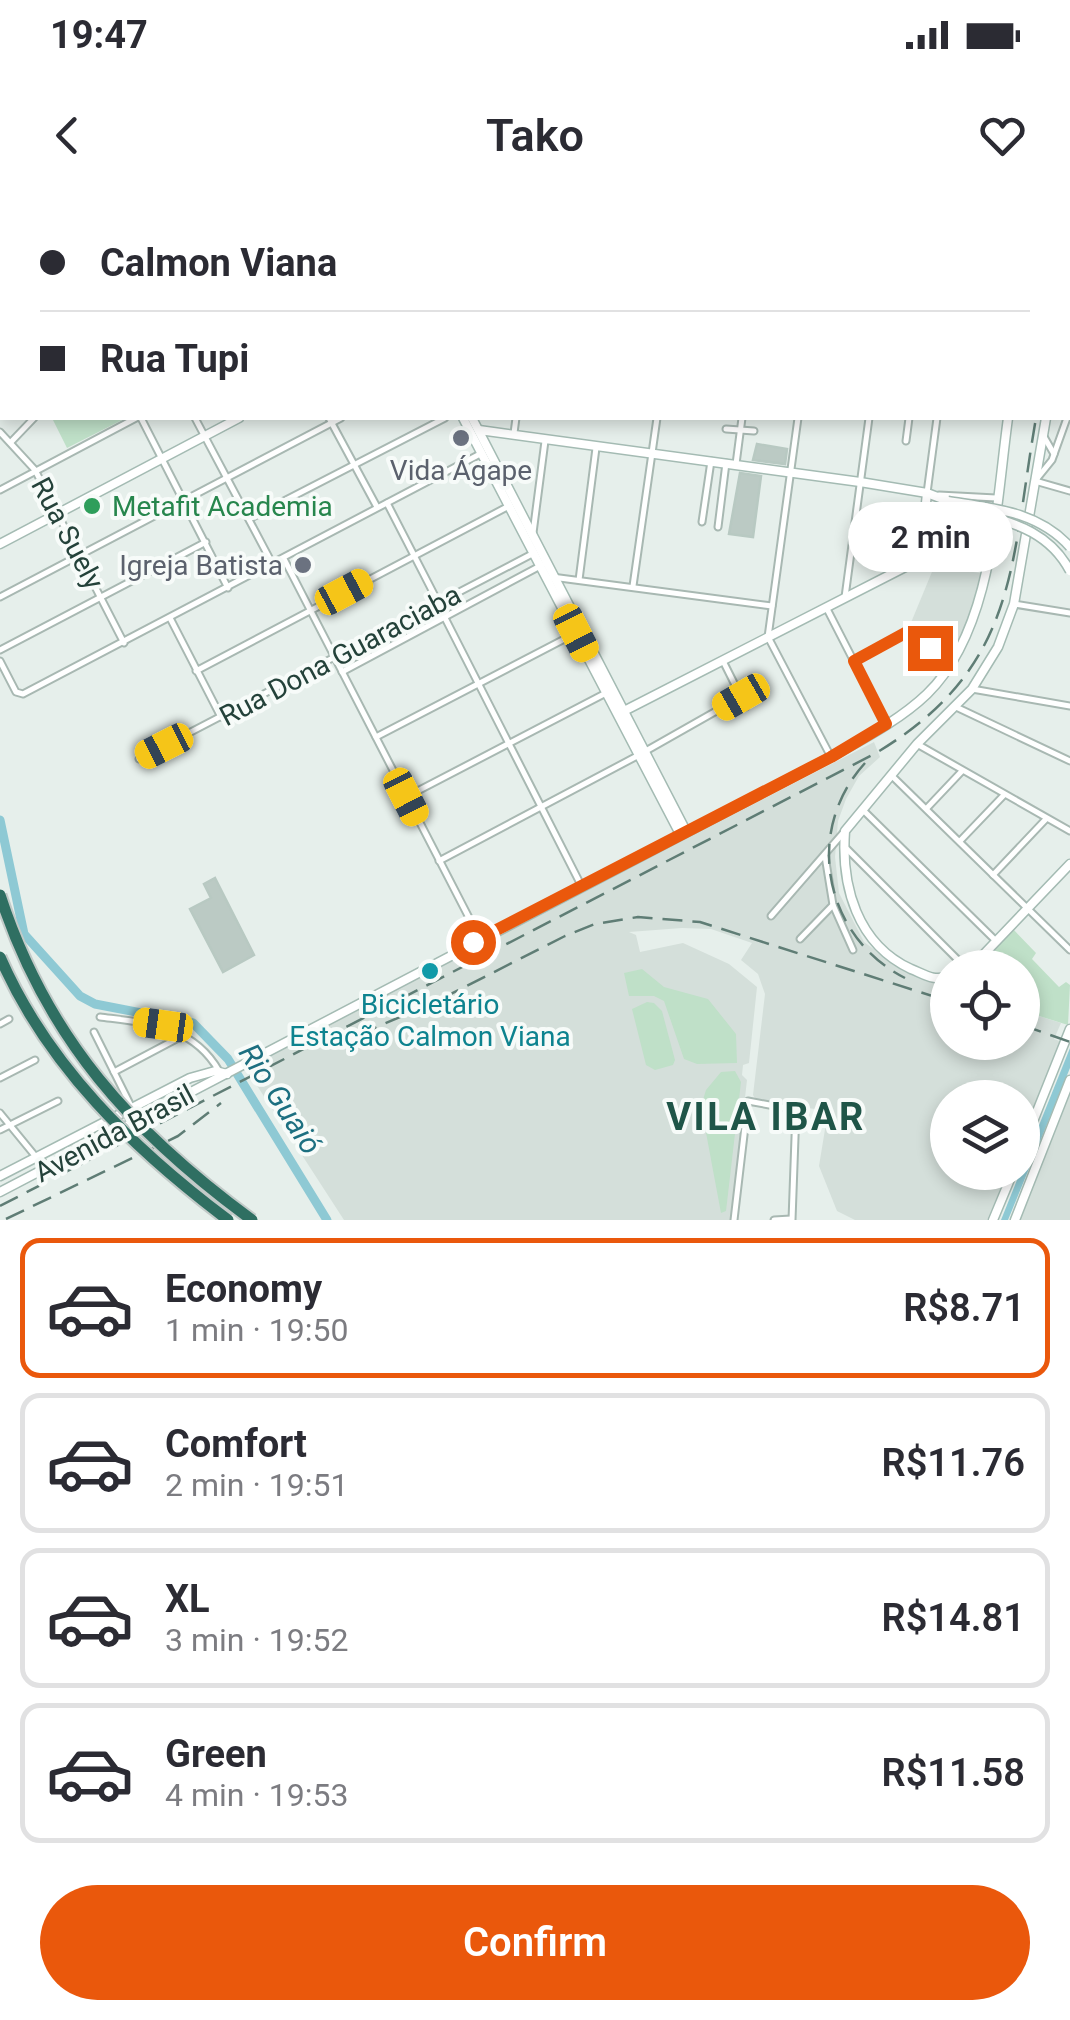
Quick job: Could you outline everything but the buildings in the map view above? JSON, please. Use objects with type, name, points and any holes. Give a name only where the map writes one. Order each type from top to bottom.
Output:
[{"type":"highway","points":[[0,895],[42,995],[105,1090],[170,1156],[252,1220]]},
{"type":"highway","points":[[0,957],[34,1023],[90,1096],[172,1178],[228,1220]]},
{"type":"main road","points":[[0,544],[235,420]]},
{"type":"main road","points":[[464,420],[533,533],[537,551]]},
{"type":"main road","points":[[473,420],[510,506],[544,564],[606,694],[683,833]]},
{"type":"main road","name":"Avenida Brasil","points":[[0,1192],[831,757],[886,724],[930,691],[951,662],[980,596],[1008,420]]},
{"type":"main road","points":[[930,976],[892,958],[871,937],[852,902],[845,831],[917,744],[972,688],[998,647],[1014,604],[1046,420]]},
{"type":"main road","points":[[480,430],[928,493],[948,501],[1023,515],[1050,528],[1070,546]]},
{"type":"main road","points":[[484,450],[498,434]]},
{"type":"main road","points":[[606,694],[624,711],[920,558],[928,493]]},
{"type":"main road","points":[[924,518],[944,508],[1009,522],[1040,536],[1057,550],[1070,572]]},
{"type":"main road","points":[[974,513],[960,520],[951,536],[960,551],[972,547],[992,521]]},
{"type":"main road","points":[[551,578],[624,711],[641,754]]},
{"type":"main road","points":[[985,950],[1070,864]]},
{"type":"main road","points":[[1040,1105],[1069,1034]]},
{"type":"main road","name":"Avenida Brasil","points":[[0,1176],[190,1078],[228,1072]]},
{"type":"main road","points":[[1015,1220],[1070,1080]]},
{"type":"main road","points":[[993,1220],[1006,1190]]},
{"type":"street","points":[[11,442],[32,420]]},
{"type":"street","points":[[0,490],[134,420]]},
{"type":"street","points":[[139,420],[228,588]]},
{"type":"street","points":[[196,420],[273,564]]},
{"type":"street","points":[[0,597],[330,420],[377,508]]},
{"type":"street","points":[[249,519],[441,420]]},
{"type":"street","points":[[513,436],[516,420]]},
{"type":"street","points":[[633,586],[657,420]]},
{"type":"street","points":[[736,464],[742,420]]},
{"type":"street","points":[[798,420],[768,637],[831,757]]},
{"type":"street","points":[[846,597],[869,420]]},
{"type":"street","points":[[906,442],[909,420]]},
{"type":"street","points":[[938,420],[928,493],[996,498]]},
{"type":"street","points":[[1067,420],[1054,454],[1035,481],[1070,491]]},
{"type":"street","points":[[726,429],[754,431]]},
{"type":"street","name":"Rua Suely","points":[[0,432],[36,470],[124,643]]},
{"type":"street","points":[[1044,436],[1054,454]]},
{"type":"street","points":[[533,533],[545,441]]},
{"type":"street","points":[[579,580],[596,448]]},
{"type":"street","points":[[0,661],[16,692],[22,694],[484,450]]},
{"type":"street","points":[[702,522],[710,461]]},
{"type":"street","points":[[718,527],[726,463]]},
{"type":"street","points":[[387,502],[439,604]]},
{"type":"street","points":[[196,670],[510,506]]},
{"type":"street","points":[[0,650],[206,542]]},
{"type":"street","name":"Rua Dona Guaraciaba","points":[[139,759],[537,551]]},
{"type":"street","points":[[284,559],[480,939]]},
{"type":"street","points":[[342,672],[544,564]]},
{"type":"street","points":[[551,578],[772,606]]},
{"type":"street","points":[[1014,604],[1070,613]]},
{"type":"street","points":[[826,607],[886,724]]},
{"type":"street","points":[[170,618],[221,718]]},
{"type":"street","points":[[445,618],[582,886]]},
{"type":"street","points":[[854,661],[907,632],[951,662]]},
{"type":"street","points":[[376,737],[576,633]]},
{"type":"street","points":[[723,662],[746,706]]},
{"type":"street","points":[[972,688],[1070,706]]},
{"type":"street","points":[[406,797],[606,694]]},
{"type":"street","points":[[439,861],[741,697]]},
{"type":"street","points":[[956,707],[1070,761]]},
{"type":"street","points":[[917,744],[1070,831]]},
{"type":"street","points":[[927,808],[962,771]]},
{"type":"street","points":[[891,775],[1070,950]]},
{"type":"street","points":[[960,842],[1004,795]]},
{"type":"street","points":[[863,810],[996,941]]},
{"type":"street","points":[[993,874],[1046,819]]},
{"type":"street","points":[[771,916],[845,831]]},
{"type":"street","points":[[844,846],[947,950]]},
{"type":"street","points":[[825,854],[833,905],[852,950]]},
{"type":"street","points":[[800,940],[833,905]]},
{"type":"street","points":[[100,1017],[163,1025],[184,1035],[228,1072]]},
{"type":"street","points":[[0,1024],[10,1018]]},
{"type":"street","points":[[94,1032],[132,1108]]},
{"type":"street","points":[[114,1072],[184,1035]]},
{"type":"street","points":[[0,1078],[35,1060]]},
{"type":"street","points":[[0,1130],[58,1101]]},
{"type":"street","points":[[734,1220],[748,1101],[796,1110],[793,1220],[774,1220]]},
{"type":"street","points":[[0,1113],[36,1157],[49,1166]]},
{"type":"shaded area","points":[[934,567],[981,573],[970,617],[951,656],[910,625]]},
{"type":"shaded area","points":[[874,742],[880,757],[859,776],[838,821],[835,857],[839,893],[864,942],[905,972],[930,982],[930,1060],[1040,1060],[1040,1016],[1061,1023],[1054,1039],[1062,1042],[1040,1096],[1040,1080],[930,1080],[930,1190],[1000,1190],[987,1220],[855,1220],[837,1211],[819,1166],[828,1111],[756,1100],[753,1095],[765,994],[758,974],[741,960],[752,943],[711,929],[629,932],[636,935],[640,952],[683,943],[729,964],[757,987],[749,1063],[743,1065],[742,1075],[747,1080],[731,1220],[344,1220],[245,1067]]},
{"type":"shaded area","points":[[1070,1089],[1070,1220],[1019,1220],[1031,1190],[1040,1190],[1040,1166]]},
{"type":"green space","points":[[53,420],[122,420],[67,448]]},
{"type":"green space","points":[[1012,928],[1033,950],[991,950]]},
{"type":"green space","points":[[1040,967],[1059,987],[1066,982],[1070,985],[1068,1025],[1040,1016]]},
{"type":"green space","points":[[642,969],[664,987],[708,999],[736,1034],[737,1063],[697,1064],[684,1059],[664,1001],[654,996],[629,996],[624,973]]},
{"type":"green space","points":[[647,1002],[662,1011],[675,1060],[673,1065],[655,1070],[646,1065],[632,1009]]},
{"type":"green space","points":[[735,1071],[741,1082],[726,1211],[721,1213],[701,1106],[706,1090],[721,1072]]},
{"type":"water","points":[[1070,1048],[1070,1068],[1040,1142],[1040,1123]]},
{"type":"water","points":[[1013,1190],[1020,1190],[1008,1220],[1001,1220]]},
{"type":"waterway","name":"Rio Guaió","points":[[0,820],[24,934],[80,996],[95,1004],[193,1023],[228,1059],[327,1220]]},
{"type":"railway","points":[[0,1206],[876,753],[923,720],[958,685],[983,648],[1000,609],[1012,566],[1036,420]]},
{"type":"railway","points":[[865,763],[846,790],[834,820],[829,850],[831,881],[840,910],[856,937],[877,960],[905,978]]},
{"type":"railway","points":[[358,1035],[435,1002],[565,936],[595,924],[638,917],[700,922],[930,995]]},
{"type":"railway","points":[[1040,1031],[1070,1042]]},
{"type":"railway","points":[[6,1219],[178,1136],[221,1103]]},
{"type":"place","name":"Vida Ágape","points":[[461,438]]},
{"type":"place","name":"Metafit Academia","points":[[92,506]]},
{"type":"place","name":"Igreja Batista","points":[[303,565]]},
{"type":"place","name":"Bicicletário Estação Calmon Viana","points":[[430,971]]},
{"type":"district","name":"VILA IBAR","points":[[766,1117]]},
{"type":"route","points":[[473,942],[831,757],[886,724],[854,661],[907,632],[930,648]]}]
